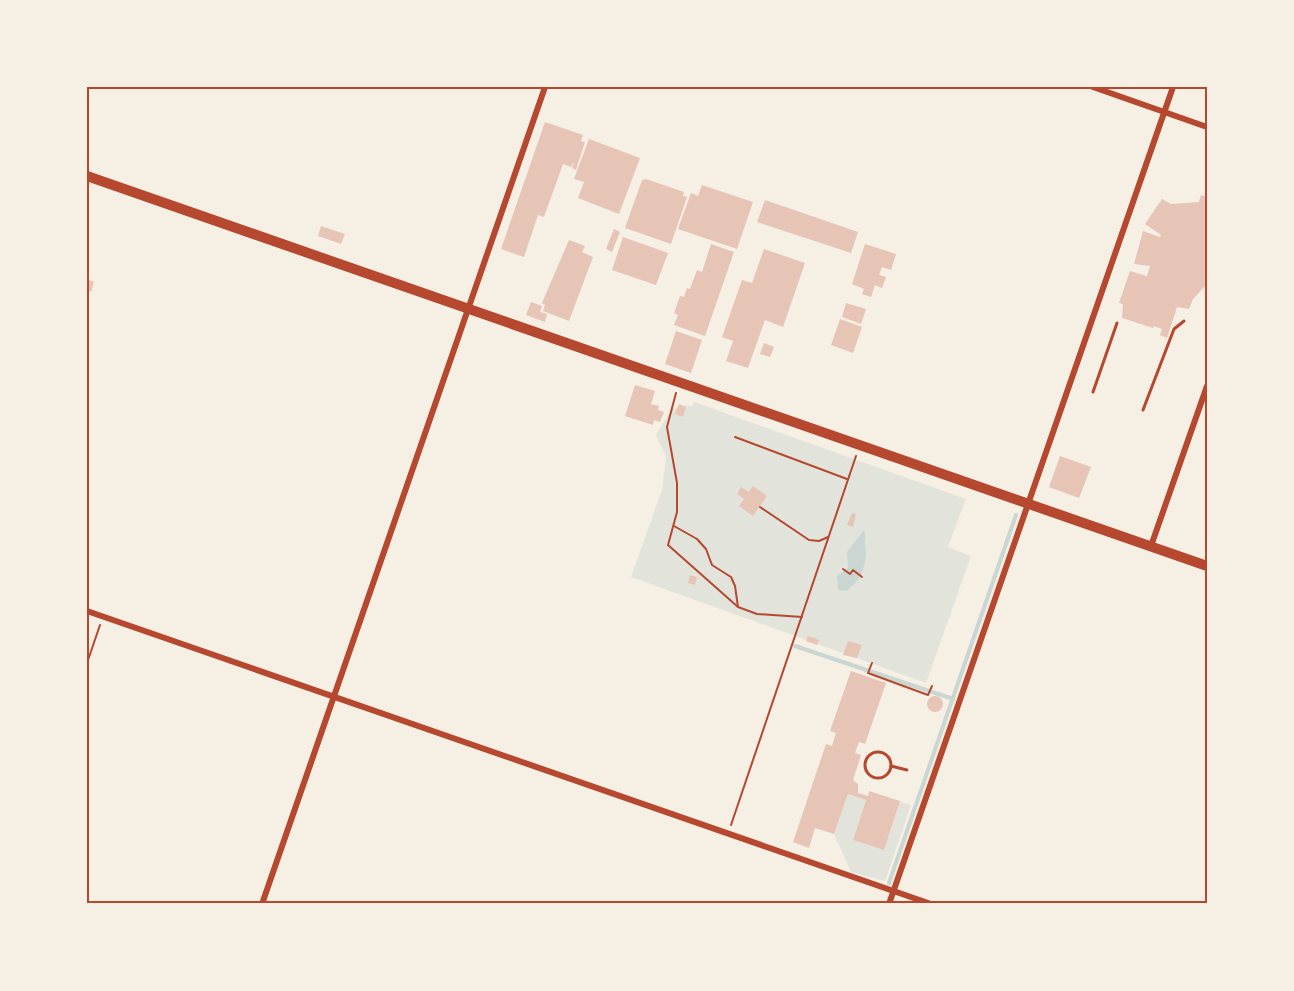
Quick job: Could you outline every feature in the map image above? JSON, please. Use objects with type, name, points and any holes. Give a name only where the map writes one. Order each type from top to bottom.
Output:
[{"type":"main road","points":[[87,176],[466,310],[861,444],[1207,566]]},
{"type":"street","points":[[262,904],[545,87]]},
{"type":"street","points":[[1093,87],[1207,127]]},
{"type":"street","points":[[889,904],[1173,87]]},
{"type":"street","points":[[1151,546],[1207,386]]},
{"type":"street","points":[[87,611],[931,904]]},
{"type":"lane","points":[[1143,410],[1174,329],[1184,321]]},
{"type":"lane","points":[[1093,392],[1117,322]]},
{"type":"lane","points":[[874,752],[888,757],[890,766],[888,772],[881,778],[871,776],[865,768],[867,757],[874,752]]},
{"type":"lane","points":[[890,766],[907,770]]},
{"type":"path","points":[[680,383],[667,427],[677,483],[677,512],[668,545],[701,577],[738,607],[757,614],[802,617]]},
{"type":"path","points":[[735,437],[847,479]]},
{"type":"path","points":[[728,834],[847,479],[861,444]]},
{"type":"path","points":[[760,507],[809,540],[828,537]]},
{"type":"path","points":[[674,526],[697,539],[706,549],[712,565],[731,577],[735,586],[738,607]]},
{"type":"path","points":[[843,568],[850,574],[853,570],[862,578]]},
{"type":"path","points":[[87,663],[103,616]]},
{"type":"path","points":[[872,663],[867,673],[928,695],[932,686]]},
{"type":"shaded area","points":[[694,402],[966,499],[948,547],[971,556],[926,683],[631,577],[662,490],[666,457],[656,435],[671,410],[686,405],[692,407]]},
{"type":"shaded area","points":[[864,530],[866,558],[863,570],[852,587],[846,591],[838,590],[837,576],[848,568],[847,552]]},
{"type":"shaded area","points":[[848,794],[866,800],[853,840],[884,850],[900,801],[911,805],[885,881],[851,872],[834,834]]},
{"type":"building","points":[[545,122],[583,135],[581,141],[585,142],[576,170],[572,168],[574,162],[571,167],[563,164],[544,217],[538,215],[524,257],[501,249]]},
{"type":"building","points":[[589,139],[640,158],[619,214],[578,198],[584,182],[574,179]]},
{"type":"building","points":[[646,179],[684,192],[683,196],[687,197],[671,244],[625,228],[642,180]]},
{"type":"building","points":[[702,185],[753,202],[737,249],[678,229],[691,193],[698,196]]},
{"type":"building","points":[[1201,195],[1207,197],[1207,284],[1193,299],[1189,309],[1177,307],[1167,338],[1160,335],[1162,329],[1122,318],[1123,304],[1119,303],[1130,271],[1147,276],[1150,266],[1134,264],[1143,231],[1160,237],[1161,235],[1145,224],[1162,199],[1171,204],[1199,202]]},
{"type":"building","points":[[765,200],[858,232],[851,253],[757,222]]},
{"type":"building","points":[[321,226],[345,234],[341,244],[318,236]]},
{"type":"building","points":[[614,229],[620,232],[612,252],[606,249]]},
{"type":"building","points":[[623,237],[668,253],[656,285],[612,270]]},
{"type":"building","points":[[569,240],[585,246],[582,252],[593,257],[569,321],[543,311],[545,305],[542,303]]},
{"type":"building","points":[[711,244],[734,252],[705,336],[674,325],[678,315],[674,313],[680,296],[684,297],[687,288],[690,289],[697,270],[702,272]]},
{"type":"building","points":[[865,244],[896,254],[891,270],[882,267],[879,275],[886,277],[882,288],[875,285],[871,297],[862,294],[864,289],[852,284]]},
{"type":"building","points":[[764,249],[805,263],[783,327],[765,320],[748,368],[726,361],[733,341],[722,337],[742,280],[752,283]]},
{"type":"building","points":[[87,279],[94,282],[91,292],[87,290]]},
{"type":"building","points":[[531,302],[542,306],[540,312],[547,314],[545,322],[526,315]]},
{"type":"building","points":[[846,303],[866,309],[861,324],[842,317]]},
{"type":"building","points":[[840,319],[862,327],[853,353],[831,345]]},
{"type":"building","points":[[676,331],[702,340],[691,373],[665,364]]},
{"type":"building","points":[[764,343],[774,347],[770,357],[760,354]]},
{"type":"building","points":[[635,385],[655,391],[651,404],[659,406],[658,410],[664,412],[660,422],[654,420],[653,425],[625,416]]},
{"type":"building","points":[[679,404],[686,407],[683,417],[675,414]]},
{"type":"building","points":[[1060,456],[1091,467],[1079,498],[1049,487]]},
{"type":"building","points":[[753,486],[767,496],[753,516],[739,506],[744,499],[737,494],[741,487],[749,492]]},
{"type":"building","points":[[852,513],[856,514],[853,527],[847,525]]},
{"type":"building","points":[[690,575],[697,577],[695,585],[688,583]]},
{"type":"building","points":[[808,636],[819,640],[817,645],[806,641]]},
{"type":"building","points":[[848,641],[862,645],[857,658],[843,655]]},
{"type":"building","points":[[851,671],[886,683],[865,744],[859,742],[855,753],[861,755],[853,780],[858,784],[858,793],[868,796],[869,791],[900,801],[884,850],[853,840],[866,800],[848,794],[834,834],[815,828],[809,848],[793,842],[826,744],[832,746],[836,733],[830,731]]},
{"type":"building","points":[[935,696],[941,698],[943,704],[941,710],[935,712],[929,710],[927,704],[929,698]]},
{"type":"waterway","points":[[889,883],[1016,515]]},
{"type":"waterway","points":[[795,646],[953,699]]}]
